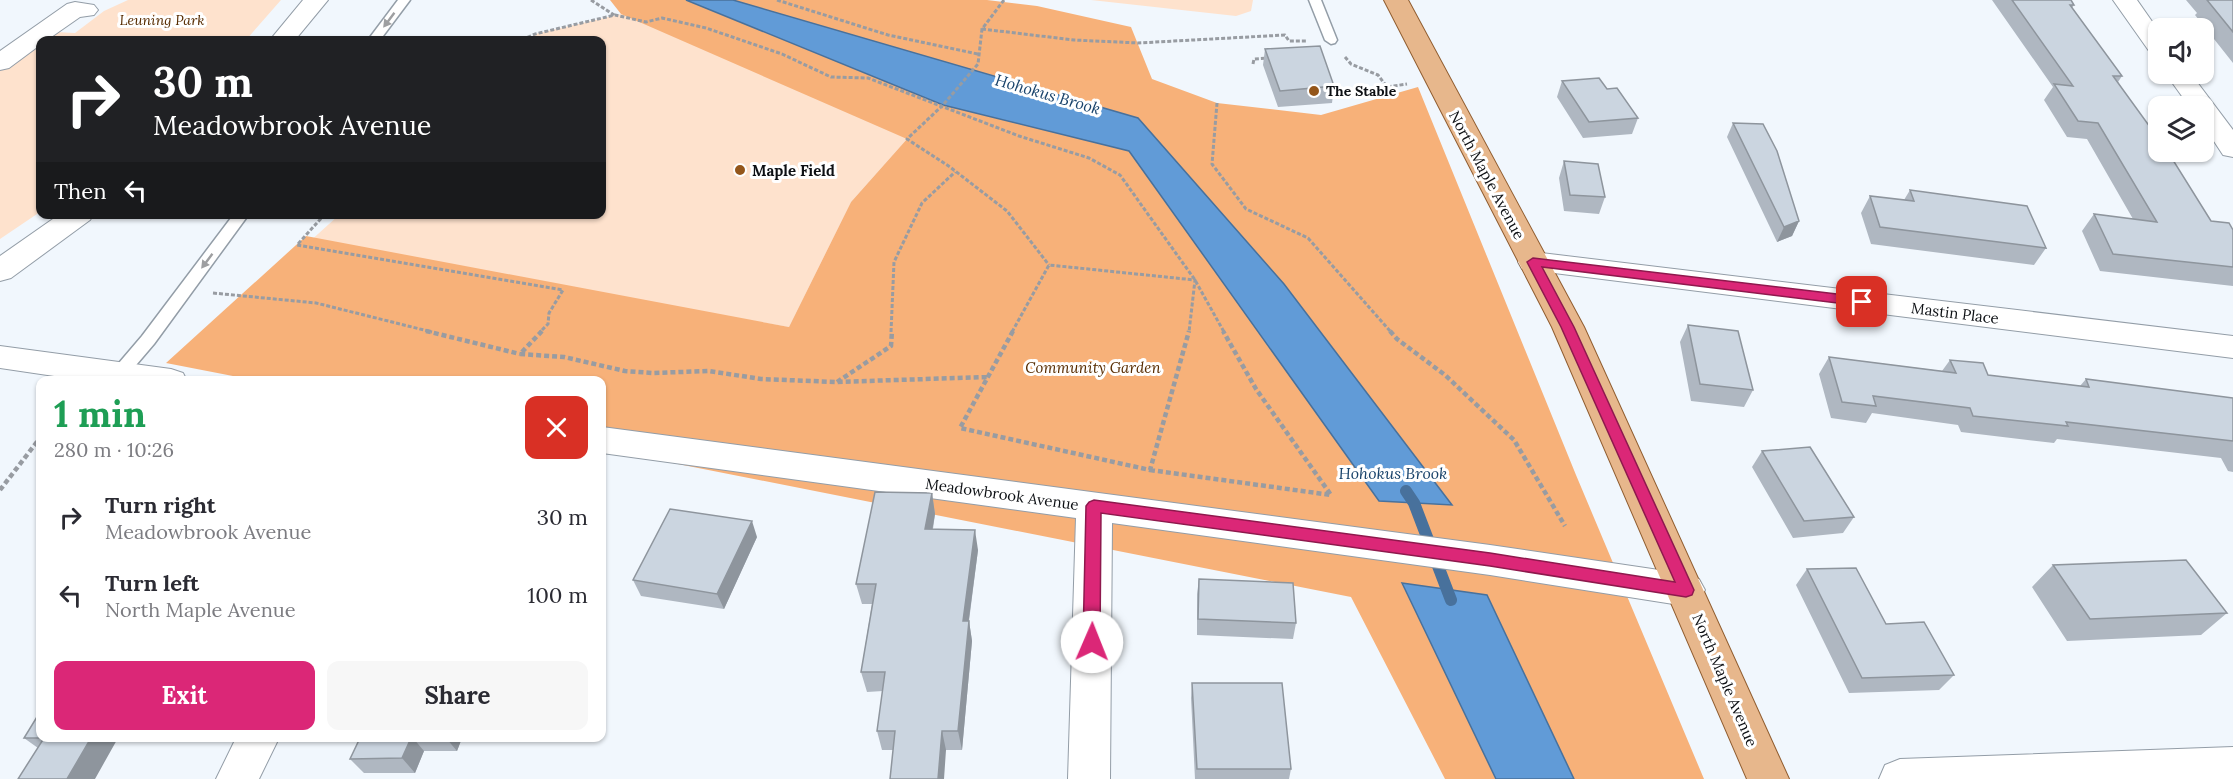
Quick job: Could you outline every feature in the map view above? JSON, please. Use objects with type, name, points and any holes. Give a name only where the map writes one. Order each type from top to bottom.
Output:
[{"type":"main road","name":"North Maple Avenue","points":[[1396,0],[1568,327],[1768,779]]},
{"type":"street","points":[[285,36],[316,0]]},
{"type":"street","points":[[2125,0],[2148,32]]},
{"type":"street","points":[[38,36],[75,9],[86,10]]},
{"type":"street","points":[[0,63],[36,37]]},
{"type":"street","points":[[2186,84],[2195,96]]},
{"type":"street","points":[[2214,122],[2233,149]]},
{"type":"street","points":[[0,272],[73,219]]},
{"type":"street","name":"Mastin Place","points":[[1533,262],[2233,347]]},
{"type":"street","points":[[0,357],[134,376]]},
{"type":"street","name":"Meadowbrook Avenue","points":[[606,441],[1490,560],[1686,590]]},
{"type":"street","points":[[1089,779],[1094,506]]},
{"type":"street","points":[[237,779],[256,742]]},
{"type":"street","points":[[1900,779],[2233,767]]},
{"type":"lane","points":[[377,36],[404,0]]},
{"type":"lane","points":[[1315,0],[1331,40]]},
{"type":"lane","points":[[119,374],[186,290],[238,219]]},
{"type":"path","points":[[591,0],[615,15],[646,21],[662,18],[706,28],[782,54],[831,77],[868,78],[1019,136],[1089,158],[1120,175],[1195,280],[1256,389],[1331,495],[1150,470],[960,428],[1049,265]]},
{"type":"path","points":[[777,0],[888,35],[979,54]]},
{"type":"path","points":[[1004,0],[982,29],[978,64],[943,105],[907,139],[956,171],[1007,211],[1049,265],[1195,280]]},
{"type":"path","points":[[531,36],[615,15]]},
{"type":"path","points":[[982,29],[1074,40],[1138,43],[1285,35],[1289,41],[1331,40],[1351,64],[1378,75],[1387,87],[1437,80]]},
{"type":"path","points":[[1253,64],[1254,59],[1261,57],[1277,59]]},
{"type":"path","points":[[1339,59],[1346,58]]},
{"type":"path","points":[[1217,103],[1212,164],[1246,209],[1308,238],[1397,339],[1445,375],[1514,440],[1564,526]]},
{"type":"path","points":[[836,382],[891,346],[894,262],[922,204],[956,171]]},
{"type":"path","points":[[320,219],[297,245],[563,290],[549,313],[548,324],[520,354]]},
{"type":"path","points":[[1150,470],[1188,340],[1195,280]]},
{"type":"path","points":[[186,290],[316,303],[520,354],[564,357],[625,371],[652,374],[709,371],[761,379],[836,382],[987,377]]},
{"type":"path","points":[[0,490],[36,443]]},
{"type":"green space","name":"Leuning Park","points":[[128,0],[281,0],[250,36],[50,36],[56,32],[75,33],[104,11]]},
{"type":"green space","name":"Community Garden","points":[[610,0],[987,0],[1037,6],[1131,27],[1152,79],[1217,103],[1321,115],[1418,87],[1576,475],[1704,779],[1574,779],[1487,595],[1403,584],[1496,779],[1445,779],[1351,597],[606,450],[606,376],[233,376],[166,363],[306,236],[789,327],[851,202],[907,139],[621,14]]},
{"type":"green space","points":[[1091,0],[1253,0],[1251,11],[1236,16]]},
{"type":"green space","name":"Maple Field","points":[[621,14],[831,77],[907,139],[851,202],[789,327],[308,243],[335,219],[606,219],[606,36],[533,36]]},
{"type":"green space","points":[[36,46],[36,215],[0,239],[0,71]]},
{"type":"water","name":"Hohokus Brook","points":[[686,0],[733,0],[1138,118],[1284,284],[1452,505],[1379,501],[1129,151],[943,105]]},
{"type":"water","points":[[1402,583],[1487,595],[1574,779],[1496,779]]},
{"type":"building","points":[[2012,0],[2071,0],[2074,5],[2070,5],[2122,76],[2113,76],[2148,124],[2148,162],[2174,162],[2211,221],[2229,223],[2233,230],[2233,267],[2113,254],[2094,214],[2157,222],[2098,123],[2078,121],[2054,84],[2073,86]]},
{"type":"building","points":[[2207,0],[2233,0],[2233,32]]},
{"type":"building","points":[[1320,46],[1334,86],[1280,91],[1265,49]]},
{"type":"building","points":[[1599,78],[1607,89],[1617,88],[1638,118],[1589,122],[1562,81]]},
{"type":"building","points":[[1733,123],[1763,124],[1777,151],[1799,221],[1784,227]]},
{"type":"building","points":[[1564,161],[1598,164],[1605,197],[1570,195]]},
{"type":"building","points":[[1910,190],[2027,206],[2046,248],[1880,227],[1870,196],[1914,201]]},
{"type":"building","points":[[1688,325],[1738,331],[1753,390],[1700,384]]},
{"type":"building","points":[[1829,357],[1956,373],[1950,360],[1983,363],[1988,375],[2089,387],[2086,379],[2233,398],[2233,441],[2066,422],[2068,426],[1973,416],[1970,408],[1873,396],[1876,406],[1842,402]]},
{"type":"building","points":[[1810,447],[1854,517],[1804,521],[1762,451]]},
{"type":"building","points":[[875,492],[932,493],[925,529],[975,530],[963,621],[969,621],[958,731],[942,731],[938,779],[890,779],[895,731],[877,731],[885,672],[861,672],[876,584],[856,584]]},
{"type":"building","points":[[670,509],[752,521],[717,594],[633,580]]},
{"type":"building","points":[[2186,560],[2227,613],[2090,619],[2053,565]]},
{"type":"building","points":[[1856,568],[1886,624],[1924,622],[1954,675],[1862,678],[1807,569]]},
{"type":"building","points":[[1199,579],[1293,583],[1296,623],[1198,619]]},
{"type":"building","points":[[1192,683],[1282,683],[1291,769],[1197,769]]},
{"type":"building","points":[[36,718],[36,738],[24,738]]},
{"type":"building","points":[[41,742],[89,742],[67,779],[18,779]]},
{"type":"building","points":[[358,742],[409,742],[402,758],[350,759]]},
{"type":"waterway","name":"Hohokus Brook","points":[[1406,491],[1414,503],[1451,600]]},
{"type":"place","name":"The Stable","points":[[1314,91]]},
{"type":"place","name":"Maple Field","points":[[740,170]]},
{"type":"route","points":[[1092,642],[1094,506],[1490,560],[1686,590],[1568,327],[1533,262],[1862,302]]}]
